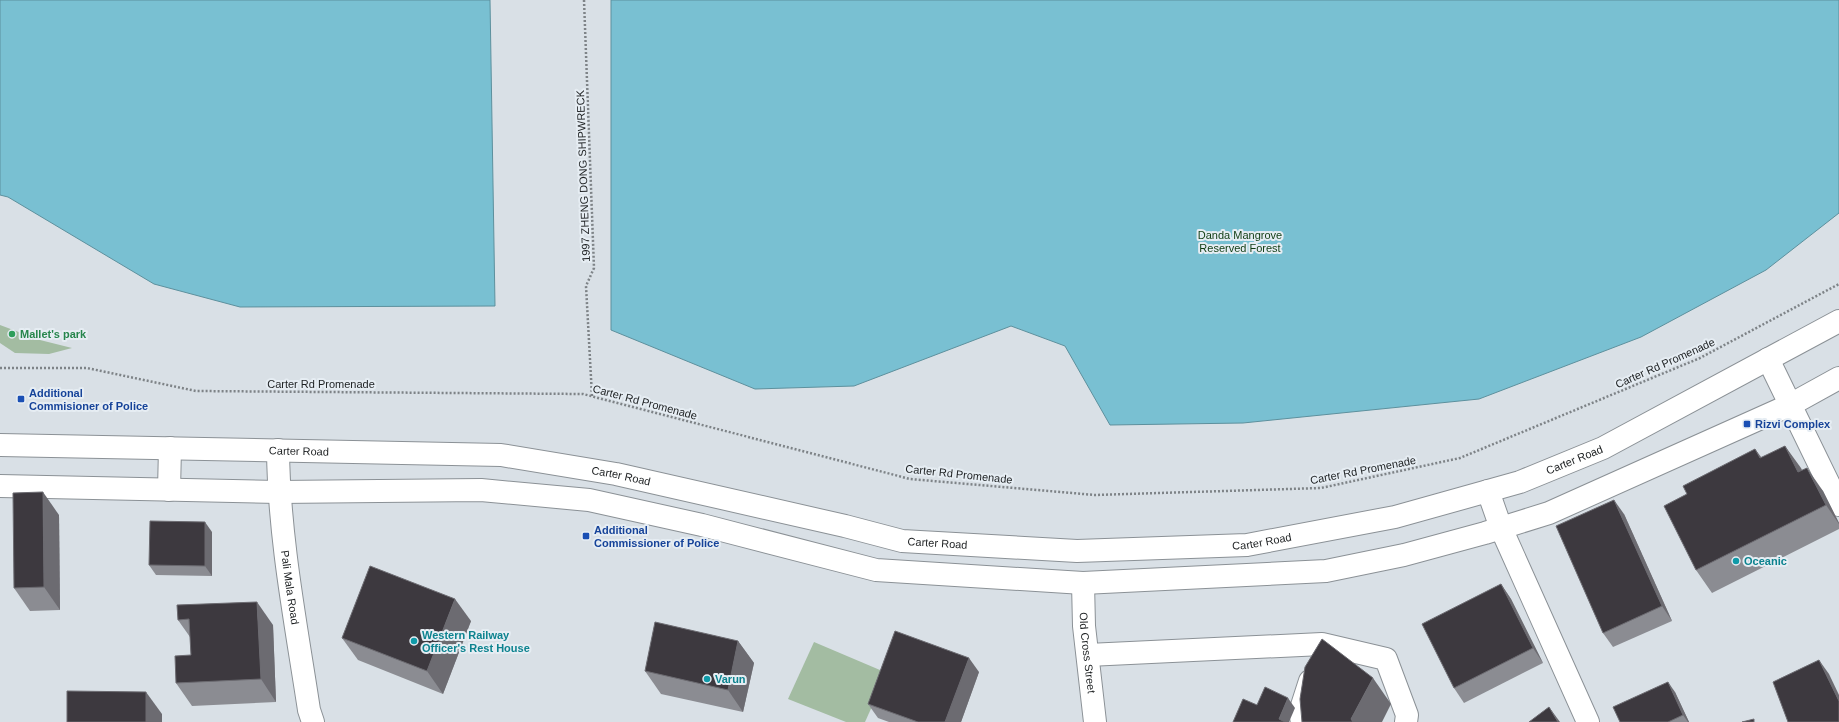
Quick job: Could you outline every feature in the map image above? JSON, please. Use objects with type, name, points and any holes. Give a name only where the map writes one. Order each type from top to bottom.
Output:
[{"type":"main road","name":"Carter Road","points":[[0,445],[501,455],[616,474],[845,526],[902,541],[1078,550],[1247,545],[1395,516],[1520,482],[1602,448],[1839,321]]},
{"type":"main road","points":[[1768,359],[1839,505]]},
{"type":"main road","points":[[0,486],[278,492],[481,490],[589,500],[702,525],[876,570],[1084,583],[1326,571],[1404,555],[1549,513],[1790,404],[1839,378]]},
{"type":"main road","points":[[169,490],[170,448]]},
{"type":"main road","name":"Pali Mala Road","points":[[278,450],[278,492],[283,544],[309,710],[313,722]]},
{"type":"main road","points":[[1488,491],[1501,528],[1588,722]]},
{"type":"main road","name":"Old Cross Street","points":[[1084,583],[1084,626],[1095,722]]},
{"type":"main road","points":[[1088,655],[1322,644],[1386,659],[1407,715],[1406,722]]},
{"type":"main road","points":[[1302,722],[1300,712],[1322,644]]},
{"type":"path","name":"1997 ZHENG DONG SHIPWRECK","points":[[584,0],[594,268],[586,286],[592,396]]},
{"type":"path","name":"Carter Rd Promenade","points":[[0,368],[87,368],[196,391],[583,394],[910,479],[1095,495],[1321,488],[1460,458],[1700,358],[1839,284]]},
{"type":"green space","name":"Mallet's park","points":[[0,325],[40,340],[72,348],[49,354],[15,353],[0,343]]},
{"type":"green space","points":[[814,642],[887,673],[865,722],[846,722],[788,699]]},
{"type":"water","points":[[0,0],[490,0],[495,306],[240,307],[154,284],[8,197],[0,195]]},
{"type":"water","name":"Danda Mangrove Reserved Forest","points":[[611,0],[1839,0],[1839,213],[1766,270],[1641,337],[1479,399],[1243,423],[1110,425],[1065,346],[1011,326],[854,386],[755,389],[611,330]]},
{"type":"building","name":"Oceanic","points":[[1785,446],[1798,472],[1807,468],[1826,505],[1696,570],[1664,506],[1687,494],[1683,486],[1755,449],[1760,458]]},
{"type":"building","points":[[43,492],[44,587],[14,588],[13,493]]},
{"type":"building","points":[[1614,500],[1662,606],[1603,633],[1556,526]]},
{"type":"building","points":[[150,521],[205,522],[205,566],[149,565]]},
{"type":"building","points":[[370,566],[455,599],[427,671],[342,638]]},
{"type":"building","points":[[1501,584],[1533,648],[1454,688],[1422,624]]},
{"type":"building","points":[[257,602],[261,679],[176,683],[175,656],[191,655],[189,619],[178,620],[177,605]]},
{"type":"building","points":[[655,622],[738,641],[728,690],[645,671]]},
{"type":"building","points":[[895,631],[969,658],[945,722],[918,722],[868,704]]},
{"type":"building","points":[[1322,639],[1373,678],[1351,719],[1353,722],[1302,722],[1300,699],[1305,667]]},
{"type":"building","points":[[1819,660],[1839,701],[1839,722],[1788,722],[1773,682]]},
{"type":"building","points":[[1668,682],[1683,715],[1668,722],[1620,722],[1613,707]]},
{"type":"building","points":[[1265,687],[1288,698],[1279,719],[1285,722],[1233,722],[1243,699],[1257,705]]},
{"type":"building","points":[[67,691],[146,692],[146,722],[67,722]]},
{"type":"building","points":[[1549,707],[1558,722],[1529,722]]},
{"type":"building","points":[[1754,719],[1754,722],[1742,722]]},
{"type":"place","name":"Mallet's park","points":[[12,334]]},
{"type":"place","name":"Additional Commisioner of Police","points":[[21,399]]},
{"type":"place","name":"Rizvi Complex","points":[[1747,424]]},
{"type":"place","name":"Additional Commissioner of Police","points":[[586,536]]},
{"type":"place","name":"Oceanic","points":[[1736,561]]},
{"type":"place","name":"Western Railway Officer's Rest House","points":[[414,641]]},
{"type":"place","name":"Varun","points":[[707,679]]}]
